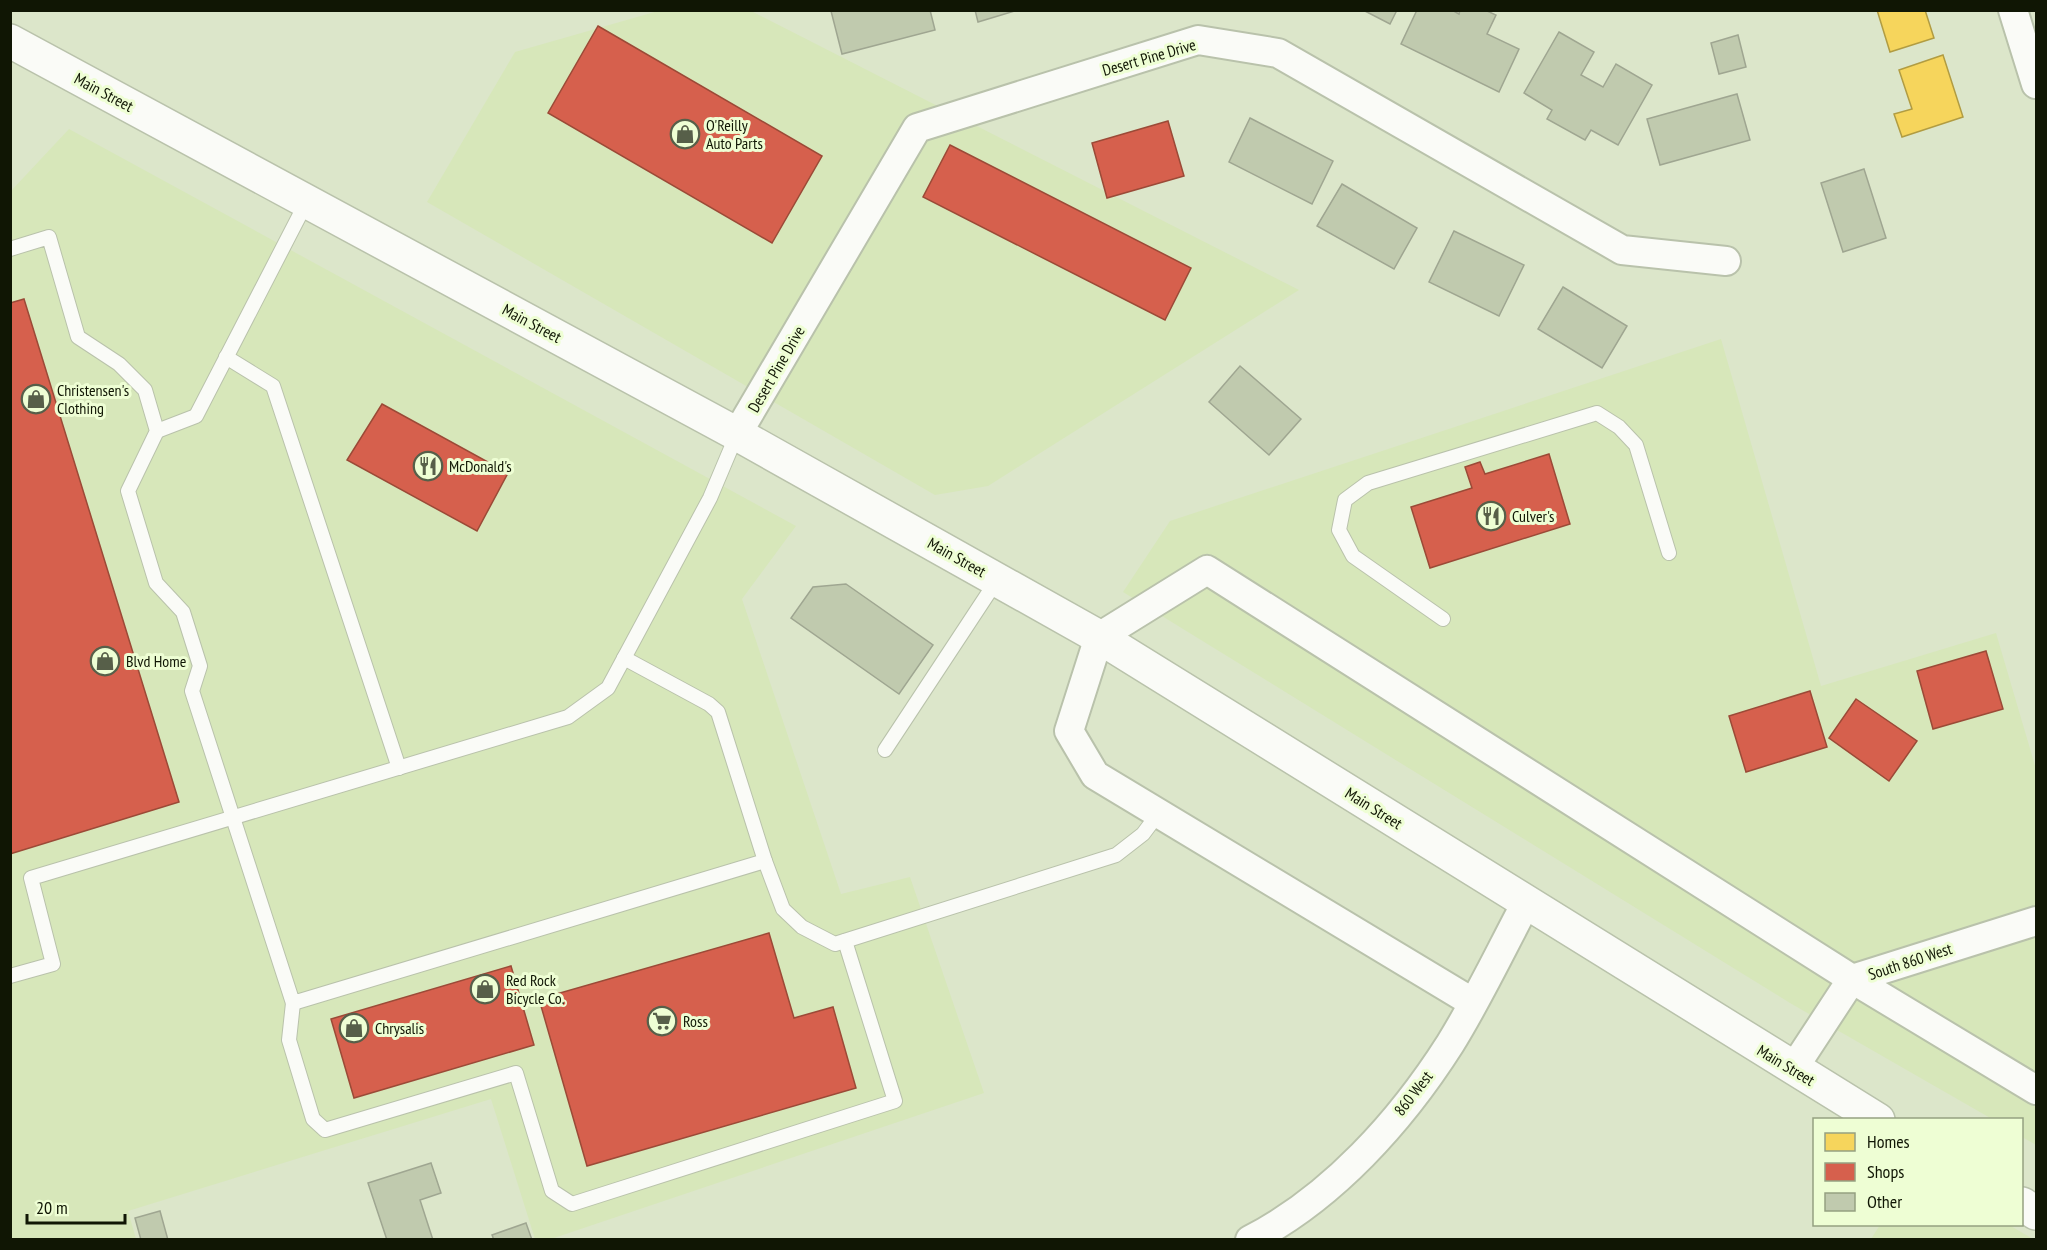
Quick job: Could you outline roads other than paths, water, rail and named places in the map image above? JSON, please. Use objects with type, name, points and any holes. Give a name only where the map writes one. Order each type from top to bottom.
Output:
[{"type":"main road","name":"Main Street","points":[[10,41],[737,434],[1099,637],[1793,1069],[1876,1118]]},
{"type":"main road","points":[[2023,1205],[2037,1213]]},
{"type":"street","points":[[2013,10],[2037,84]]},
{"type":"street","name":"Desert Pine Drive","points":[[737,434],[917,128],[1198,40],[1278,53],[1622,250],[1726,261]]},
{"type":"street","points":[[1472,1002],[1095,775],[1069,731],[1099,637],[1207,570],[1852,980],[2037,1090]]},
{"type":"street","name":"860 West","points":[[1250,1239],[1298,1211],[1368,1147],[1418,1091],[1451,1042],[1526,903]]},
{"type":"street","name":"South 860 West","points":[[1793,1069],[1852,980],[2037,921]]},
{"type":"lane","points":[[157,431],[196,416],[307,201]]},
{"type":"lane","points":[[10,249],[49,237],[78,337],[119,364],[145,390],[157,431],[128,490],[156,583],[183,612],[200,666],[192,691],[293,1003],[289,1040],[313,1119],[325,1130],[516,1073],[552,1191],[572,1204],[895,1101],[845,941]]},
{"type":"lane","points":[[226,357],[273,386],[399,768]]},
{"type":"lane","points":[[1443,619],[1353,556],[1340,530],[1345,500],[1368,483],[1597,413],[1619,427],[1636,446],[1669,553]]},
{"type":"lane","points":[[10,976],[53,964],[31,878],[568,717],[608,687],[710,498],[737,434]]},
{"type":"lane","points":[[885,750],[997,580]]},
{"type":"lane","points":[[624,658],[708,704],[718,712],[765,861],[783,909],[802,927],[835,944],[1116,855],[1143,834],[1158,814]]},
{"type":"lane","points":[[293,1003],[765,861]]},
{"type":"place","name":"O'Reilly Auto Parts","points":[[685,134]]},
{"type":"place","name":"Christensen's Clothing","points":[[36,399]]},
{"type":"place","name":"McDonald's","points":[[428,466]]},
{"type":"place","name":"Culver's","points":[[1491,516]]},
{"type":"place","name":"Blvd Home","points":[[105,661]]},
{"type":"place","name":"Red Rock Bicycle Co.","points":[[485,989]]},
{"type":"place","name":"Ross","points":[[662,1021]]},
{"type":"place","name":"Chrysalis","points":[[354,1028]]}]
